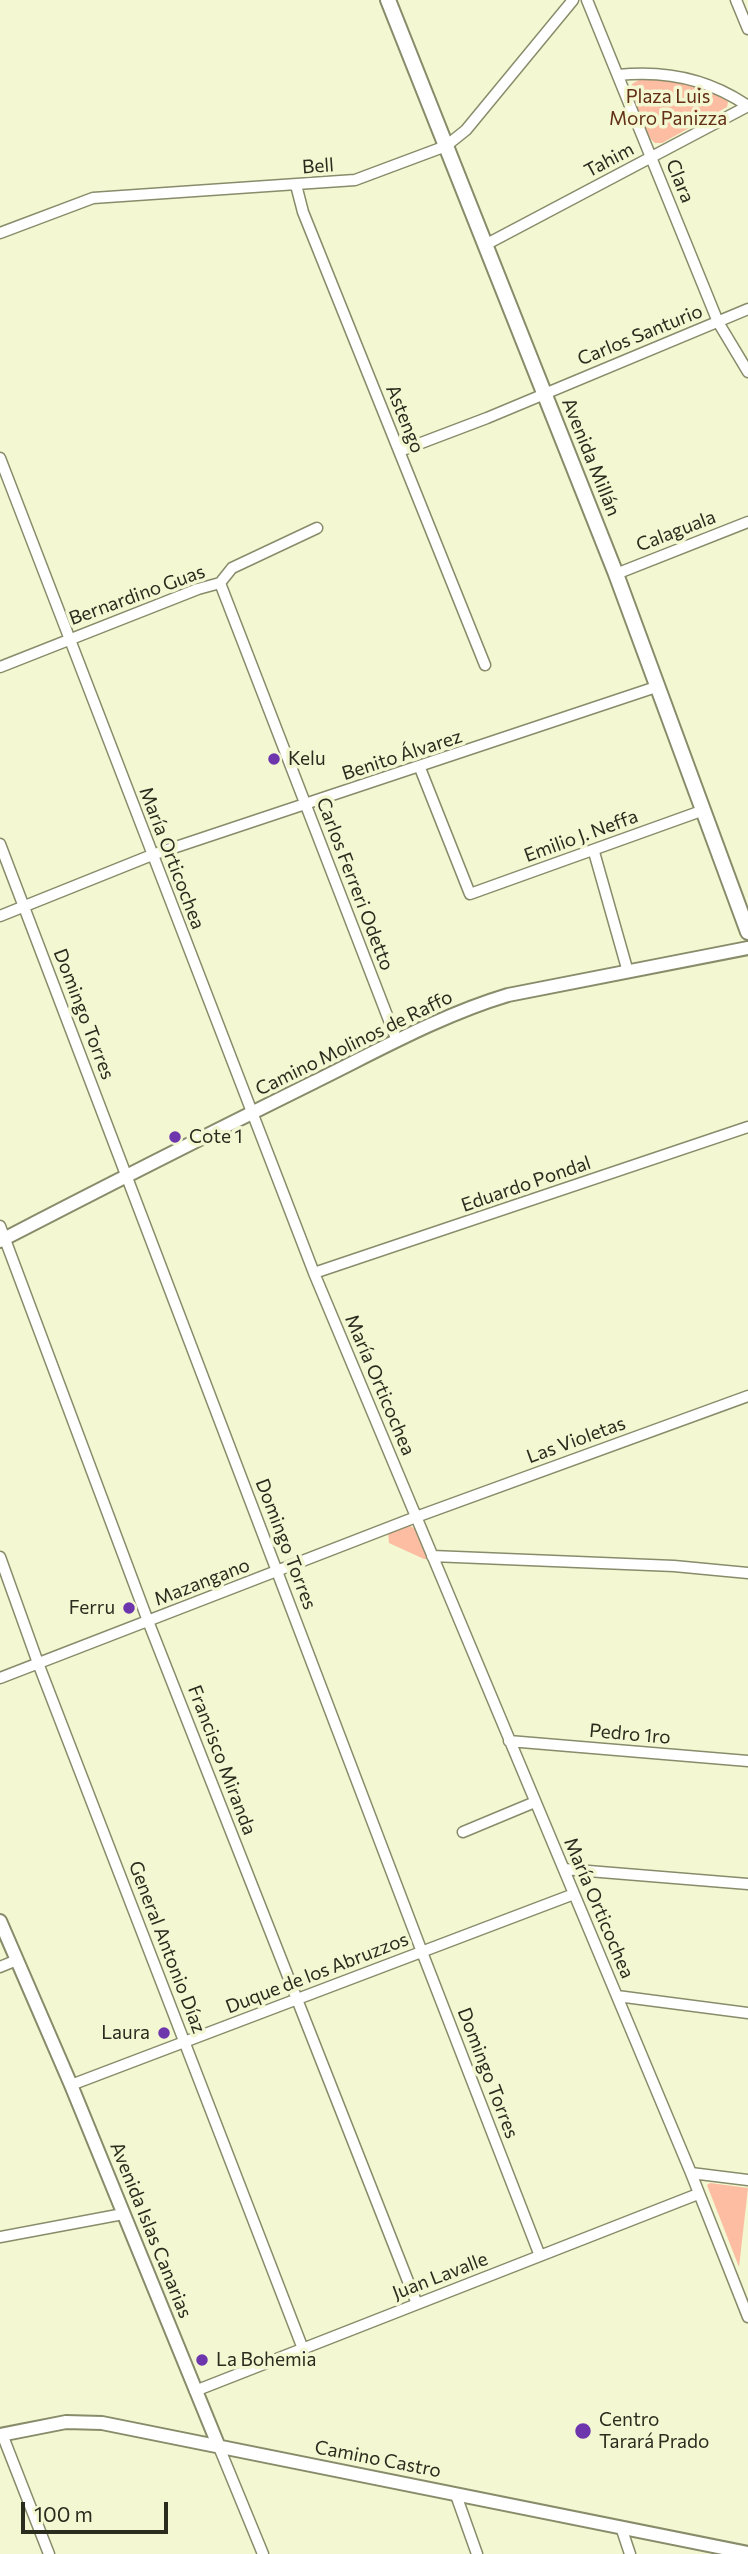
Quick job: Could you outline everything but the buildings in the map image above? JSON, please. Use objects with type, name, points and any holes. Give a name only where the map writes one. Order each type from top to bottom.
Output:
[{"type":"main road","name":"Avenida Millán","points":[[388,0],[616,574],[748,932]]},
{"type":"street","name":"Bell","points":[[0,233],[93,198],[364,178],[446,146],[466,130],[573,0]]},
{"type":"street","name":"Clara","points":[[587,0],[718,322],[748,372]]},
{"type":"street","points":[[736,0],[748,29]]},
{"type":"street","name":"Tahim","points":[[618,75],[661,73],[691,79],[748,106]]},
{"type":"street","name":"Tahim","points":[[485,244],[748,106]]},
{"type":"street","name":"Astengo","points":[[296,185],[303,212],[485,665]]},
{"type":"street","name":"Carlos Santurio","points":[[544,392],[748,309]]},
{"type":"street","points":[[400,451],[544,392]]},
{"type":"street","name":"María Orticochea","points":[[0,458],[314,1273],[691,2173],[748,2317]]},
{"type":"street","name":"Calaguala","points":[[616,574],[748,522]]},
{"type":"street","name":"Bernardino Guas","points":[[0,667],[198,589],[220,583],[232,568],[317,528]]},
{"type":"street","name":"Carlos Ferreri Odetto","points":[[220,583],[397,1041]]},
{"type":"street","name":"Benito Álvarez","points":[[0,916],[152,855],[420,768],[659,686]]},
{"type":"street","name":"Emilio J. Neffa","points":[[420,768],[470,894],[594,852],[704,810]]},
{"type":"street","name":"Domingo Torres","points":[[0,844],[540,2256]]},
{"type":"street","points":[[594,852],[628,972]]},
{"type":"street","name":"Camino Molinos de Raffo","points":[[3,1240],[251,1113],[481,1003],[508,995],[748,948]]},
{"type":"street","name":"Eduardo Pondal","points":[[314,1273],[748,1128]]},
{"type":"street","name":"Francisco Miranda","points":[[0,1226],[3,1240],[148,1621],[417,2304]]},
{"type":"street","name":"Las Violetas","points":[[416,1517],[748,1396]]},
{"type":"street","name":"Mazangano","points":[[0,1678],[416,1517]]},
{"type":"street","points":[[432,1556],[674,1566],[748,1573]]},
{"type":"street","name":"General Antonio Díaz","points":[[0,1557],[38,1663],[303,2349]]},
{"type":"street","name":"Pedro 1ro","points":[[509,1741],[748,1761]]},
{"type":"street","points":[[464,1832],[535,1802]]},
{"type":"street","points":[[564,1869],[748,1884]]},
{"type":"street","name":"Duque de los Abruzzos","points":[[71,2085],[574,1894]]},
{"type":"street","name":"Avenida Islas Canarias","points":[[0,1922],[71,2085],[262,2554]]},
{"type":"street","points":[[0,1967],[17,1960]]},
{"type":"street","points":[[617,1996],[748,2013]]},
{"type":"street","points":[[691,2173],[748,2180]]},
{"type":"street","name":"Juan Lavalle","points":[[195,2391],[698,2194]]},
{"type":"street","points":[[0,2237],[123,2214]]},
{"type":"street","name":"Camino Castro","points":[[1,2434],[85,2421],[748,2553]]},
{"type":"street","points":[[1,2434],[49,2554]]},
{"type":"street","points":[[456,2495],[477,2554]]},
{"type":"street","points":[[621,2527],[630,2554]]},
{"type":"green space","name":"Plaza Luis Moro Panizza","points":[[646,76],[688,83],[725,98],[727,107],[662,143],[655,143],[638,115],[631,90],[632,84]]},
{"type":"green space","points":[[408,1525],[416,1529],[429,1559],[389,1543],[388,1533]]},
{"type":"green space","points":[[710,2183],[748,2188],[739,2267],[707,2185]]},
{"type":"place","name":"Kelu","points":[[274,759]]},
{"type":"place","name":"Cote 1","points":[[175,1137]]},
{"type":"place","name":"Ferru","points":[[129,1608]]},
{"type":"place","name":"Laura","points":[[164,2033]]},
{"type":"place","name":"La Bohemia","points":[[202,2360]]},
{"type":"place","name":"Centro Tarará Prado","points":[[583,2431]]}]
